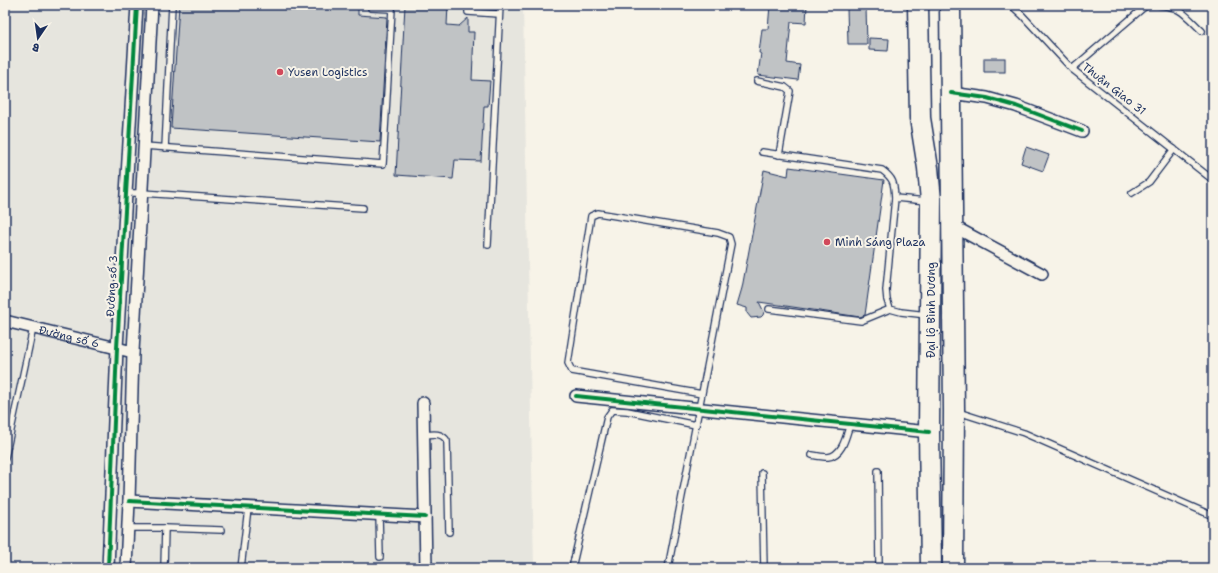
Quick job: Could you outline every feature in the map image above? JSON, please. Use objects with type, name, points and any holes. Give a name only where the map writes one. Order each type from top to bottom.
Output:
[{"type":"highway","name":"Đại lộ Bình Dương","points":[[918,5],[920,118],[928,168],[931,201],[929,432],[931,568]]},
{"type":"highway","name":"Đại lộ Bình Dương","points":[[950,5],[954,411],[953,568]]},
{"type":"street","name":"Đường số 3","points":[[108,568],[117,348],[137,5]]},
{"type":"street","points":[[126,568],[133,352],[152,5]]},
{"type":"street","points":[[952,93],[987,98],[1016,106],[1082,131]]},
{"type":"street","points":[[953,226],[1042,274]]},
{"type":"street","name":"Đường số 6","points":[[5,321],[133,352]]},
{"type":"street","points":[[576,396],[929,432]]},
{"type":"street","points":[[424,403],[426,568]]},
{"type":"street","points":[[129,501],[425,517]]},
{"type":"lane","points":[[164,148],[172,5]]},
{"type":"lane","points":[[144,146],[383,164],[392,9],[371,8],[371,5]]},
{"type":"lane","points":[[468,5],[468,12],[499,14]]},
{"type":"lane","points":[[488,245],[500,5]]},
{"type":"lane","name":"Thuận Giao 31","points":[[1011,5],[1072,69],[1213,180]]},
{"type":"lane","points":[[1072,69],[1142,9],[1148,5],[1154,5]]},
{"type":"lane","points":[[1157,5],[1179,9],[1202,30]]},
{"type":"lane","points":[[757,81],[785,87],[790,91],[779,155]]},
{"type":"lane","points":[[1132,193],[1149,182],[1174,149]]},
{"type":"lane","points":[[762,152],[882,170],[892,177],[895,198],[886,290],[890,309]]},
{"type":"lane","points":[[126,193],[363,208]]},
{"type":"lane","points":[[895,198],[931,201]]},
{"type":"lane","points":[[668,568],[696,425],[699,408],[702,394],[731,244],[729,237],[718,233],[598,213],[591,216],[568,363],[572,371],[702,394]]},
{"type":"lane","points":[[768,309],[861,321],[890,309],[931,316]]},
{"type":"lane","points":[[5,458],[33,328]]},
{"type":"lane","points":[[572,568],[607,416],[612,410],[627,411],[696,425]]},
{"type":"lane","points":[[954,411],[1024,433],[1213,516]]},
{"type":"lane","points":[[812,455],[827,457],[836,455],[842,447],[850,424]]},
{"type":"lane","points":[[424,435],[441,435],[446,441],[449,532]]},
{"type":"lane","points":[[878,471],[879,568]]},
{"type":"lane","points":[[762,473],[764,568]]},
{"type":"lane","points":[[241,568],[248,508]]},
{"type":"lane","points":[[379,515],[380,557]]},
{"type":"lane","points":[[127,528],[221,530]]},
{"type":"lane","points":[[164,568],[166,528]]},
{"type":"shaded area","points":[[5,5],[523,5],[534,568],[5,568]]},
{"type":"building","name":"Yusen Logistics","points":[[179,5],[358,5],[358,15],[387,17],[380,142],[171,128]]},
{"type":"building","points":[[405,5],[448,5],[447,25],[459,26],[468,18],[468,32],[474,32],[472,80],[490,81],[488,106],[484,106],[481,161],[455,160],[453,179],[396,175]]},
{"type":"building","points":[[770,5],[807,5],[806,23],[791,22],[787,63],[800,65],[798,80],[758,75],[762,29],[768,29]]},
{"type":"building","points":[[847,8],[866,8],[867,44],[848,44]]},
{"type":"building","points":[[869,38],[889,39],[888,51],[869,50]]},
{"type":"building","points":[[984,58],[1005,58],[1005,72],[984,72]]},
{"type":"building","points":[[1026,147],[1049,155],[1043,171],[1021,163]]},
{"type":"building","name":"Minh Sáng Plaza","points":[[789,167],[884,180],[865,315],[860,317],[759,302],[764,312],[763,315],[761,317],[751,318],[747,313],[747,308],[737,305],[742,288],[764,170],[788,176]]},
{"type":"cycle path","points":[[108,568],[117,348],[137,5]]},
{"type":"cycle path","points":[[951,93],[987,98],[1016,106],[1082,131]]},
{"type":"cycle path","points":[[576,396],[929,432]]},
{"type":"cycle path","points":[[129,501],[425,517]]},
{"type":"place","name":"Yusen Logistics","points":[[280,72]]},
{"type":"place","name":"Minh Sáng Plaza","points":[[827,242]]}]
